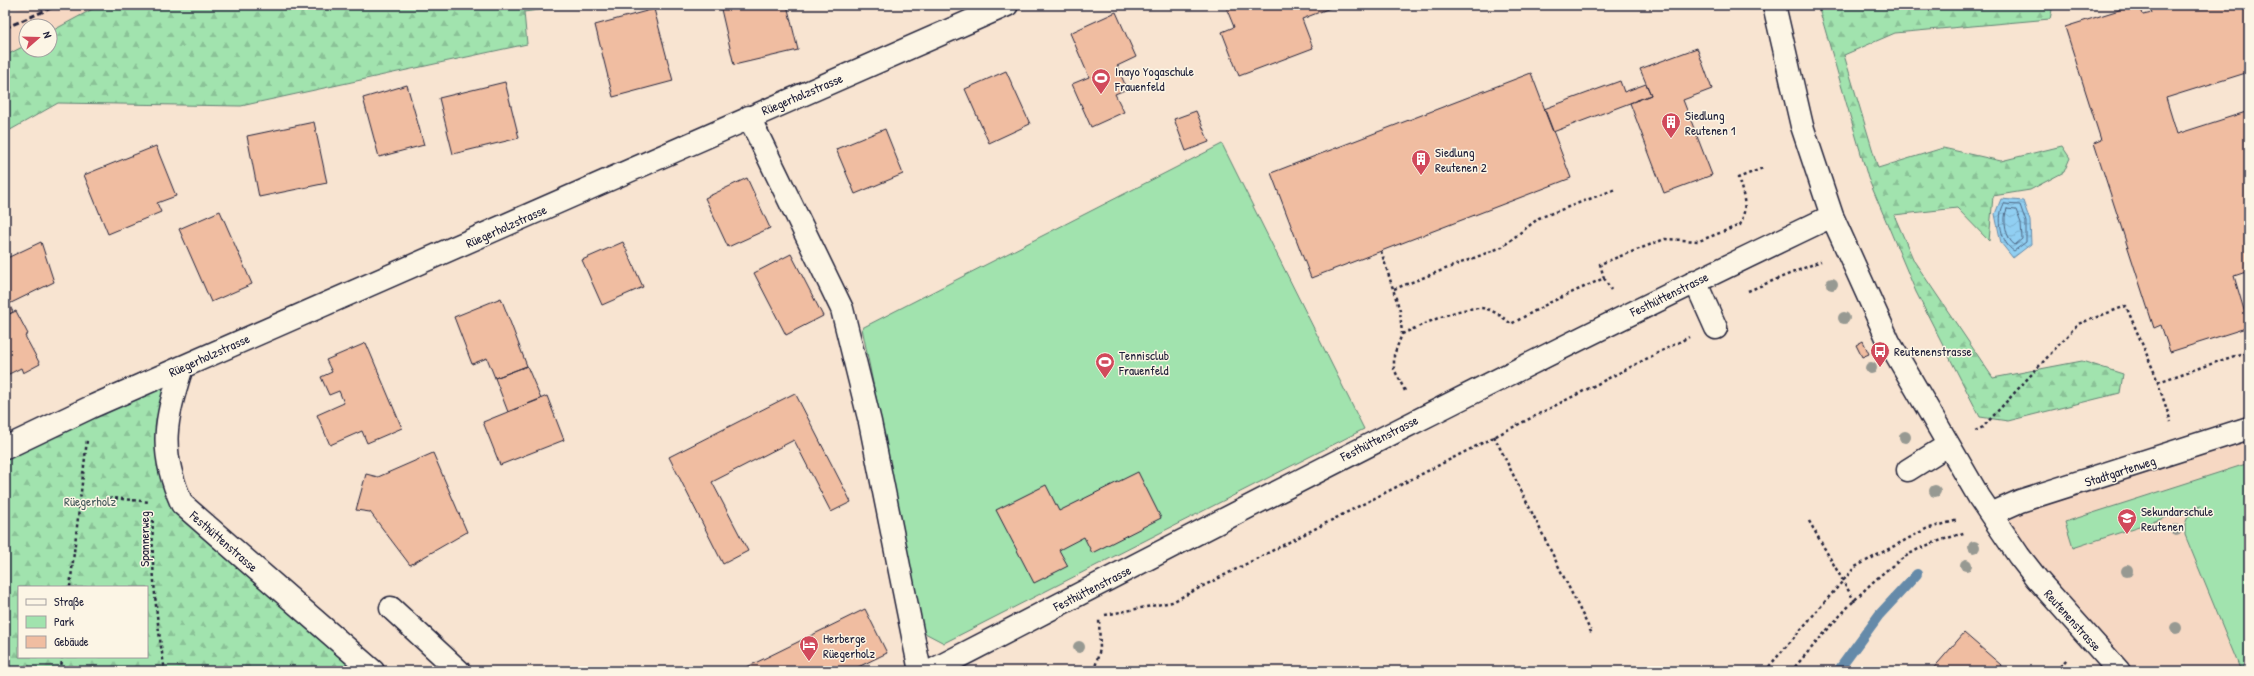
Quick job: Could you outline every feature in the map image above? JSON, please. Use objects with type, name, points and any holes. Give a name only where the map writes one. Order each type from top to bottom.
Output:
[{"type":"street","name":"Rüegerholzstrasse","points":[[5,448],[91,407],[1007,5]]},
{"type":"street","name":"Reutenenstrasse","points":[[1774,5],[1800,119],[1832,216],[1886,336],[1948,444],[1991,514],[2037,579],[2119,671]]},
{"type":"street","points":[[749,117],[842,309],[870,422],[920,671]]},
{"type":"street","name":"Festhüttenstrasse","points":[[931,671],[1419,418],[1695,281],[1832,216]]},
{"type":"street","points":[[1695,281],[1716,326]]},
{"type":"street","name":"Festhüttenstrasse","points":[[182,367],[168,412],[166,449],[173,484],[182,504],[373,671]]},
{"type":"street","name":"Stadtgartenweg","points":[[1991,514],[2020,501],[2249,428]]},
{"type":"street","points":[[1908,470],[1948,444]]},
{"type":"street","points":[[391,608],[459,671]]},
{"type":"path","points":[[1402,334],[1439,318],[1480,308],[1499,314],[1512,324],[1549,303],[1604,278],[1600,264],[1665,239],[1699,241],[1740,225],[1746,213],[1744,198],[1738,178],[1763,168]]},
{"type":"path","points":[[1394,289],[1502,247],[1539,218],[1616,189]]},
{"type":"path","points":[[1381,251],[1400,312],[1402,334],[1394,355],[1394,369],[1419,418]]},
{"type":"path","points":[[1092,616],[1172,602],[1494,436],[1716,326],[1728,302],[1744,293],[1822,260]]},
{"type":"path","points":[[1972,432],[1983,427],[2078,324],[2126,306],[2158,382],[2180,451]]},
{"type":"path","points":[[2158,382],[2249,351]]},
{"type":"path","points":[[70,586],[91,407]]},
{"type":"path","points":[[1494,436],[1592,634]]},
{"type":"path","points":[[80,506],[113,498],[155,502]]},
{"type":"path","name":"Spannerweg","points":[[153,509],[152,556],[158,633],[165,671]]},
{"type":"path","points":[[1765,671],[1855,567],[1926,529],[1991,514]]},
{"type":"path","points":[[1809,521],[1855,602]]},
{"type":"path","points":[[1791,671],[1855,602],[1891,566],[1922,547],[1970,531]]},
{"type":"path","points":[[1094,671],[1100,650],[1098,616]]},
{"type":"path","points":[[61,671],[62,658]]},
{"type":"shaded area","points":[[28,5],[98,5],[58,32],[58,18],[18,18],[18,56],[5,66],[5,15]]},
{"type":"shaded area","name":"Sekundarschule Reutenen","points":[[2249,428],[2249,671],[2119,671],[1991,514]]},
{"type":"green space","points":[[100,5],[573,5],[524,12],[527,44],[241,106],[58,103],[5,133],[5,56],[18,49],[18,58],[58,58],[58,28]]},
{"type":"green space","points":[[1818,5],[2053,5],[2050,19],[1895,33],[1844,55],[1878,168],[1943,148],[2001,161],[2062,146],[2070,158],[2064,172],[2030,190],[1993,196],[1989,241],[1957,208],[1894,215],[1914,261],[1993,378],[2082,361],[2123,374],[2120,393],[2008,421],[1980,417],[1916,292],[1868,178]]},
{"type":"green space","name":"Tennisclub Frauenfeld","points":[[1222,144],[1364,429],[944,643],[923,632],[862,328]]},
{"type":"green space","name":"Rüegerholz","points":[[182,367],[173,484],[373,671],[5,671],[5,448]]},
{"type":"green space","points":[[2249,463],[2249,671],[2241,671],[2185,535],[2185,524],[2189,514],[2201,506],[2073,548],[2065,522]]},
{"type":"water","points":[[2001,199],[2023,201],[2030,221],[2031,244],[2013,258],[2001,243],[1995,214]]},
{"type":"building","points":[[720,5],[787,5],[798,50],[734,65]]},
{"type":"building","points":[[870,5],[889,5],[870,7]]},
{"type":"building","points":[[1225,5],[1329,5],[1330,8],[1302,19],[1313,48],[1239,76],[1222,32],[1234,27]]},
{"type":"building","points":[[2135,5],[2140,5],[2143,15],[2152,13],[2149,5],[2249,5],[2249,72],[2166,98],[2177,134],[2249,111],[2249,271],[2234,276],[2249,327],[2170,352],[2161,325],[2154,328],[2094,143],[2101,140],[2065,27]]},
{"type":"building","points":[[654,9],[673,81],[613,97],[595,25]]},
{"type":"building","points":[[1116,12],[1136,57],[1117,66],[1127,89],[1115,94],[1124,112],[1091,127],[1072,84],[1089,77],[1070,33]]},
{"type":"building","name":"Siedlung Reutenen 1","points":[[1697,48],[1712,89],[1683,100],[1712,175],[1664,193],[1630,103],[1651,95],[1640,69]]},
{"type":"building","points":[[1006,71],[1030,124],[989,143],[965,89]]},
{"type":"building","name":"Siedlung Reutenen 2","points":[[1531,73],[1571,178],[1311,278],[1271,173]]},
{"type":"building","points":[[1620,81],[1624,92],[1646,84],[1651,95],[1553,132],[1544,109]]},
{"type":"building","points":[[505,82],[519,138],[453,154],[439,98]]},
{"type":"building","points":[[407,85],[424,145],[379,157],[363,98]]},
{"type":"building","points":[[1196,111],[1209,142],[1186,151],[1174,119]]},
{"type":"building","points":[[314,122],[327,183],[259,197],[247,136]]},
{"type":"building","points":[[885,129],[903,174],[855,194],[836,149]]},
{"type":"building","points":[[156,146],[176,196],[157,203],[161,212],[108,234],[84,175]]},
{"type":"building","points":[[747,178],[770,228],[728,247],[705,198]]},
{"type":"building","points":[[220,211],[252,284],[211,302],[179,229]]},
{"type":"building","points":[[41,242],[54,282],[9,304],[13,312],[5,316],[5,259]]},
{"type":"building","points":[[623,242],[643,287],[602,305],[582,260]]},
{"type":"building","points":[[791,254],[823,316],[786,335],[754,273]]},
{"type":"building","points":[[501,298],[527,366],[495,378],[487,358],[472,364],[454,317]]},
{"type":"building","points":[[16,311],[28,334],[25,336],[40,364],[23,373],[21,368],[5,376],[5,316]]},
{"type":"building","points":[[1863,341],[1869,354],[1862,357],[1856,345]]},
{"type":"building","points":[[366,343],[402,428],[367,443],[362,431],[330,445],[317,415],[344,403],[339,391],[329,395],[321,377],[332,372],[326,360]]},
{"type":"building","points":[[527,366],[541,399],[508,412],[495,378]]},
{"type":"building","points":[[795,393],[851,502],[831,512],[794,440],[712,482],[748,551],[723,564],[669,457]]},
{"type":"building","points":[[547,396],[564,440],[500,465],[483,422]]},
{"type":"building","points":[[433,453],[467,532],[410,565],[370,512],[356,510],[366,474],[378,477]]},
{"type":"building","points":[[1138,472],[1161,518],[1092,553],[1084,537],[1059,550],[1068,566],[1034,583],[996,510],[1046,485],[1059,511]]},
{"type":"building","points":[[865,609],[887,653],[850,671],[744,671],[743,669]]},
{"type":"building","points":[[1964,633],[2008,671],[1931,671]]},
{"type":"waterway","points":[[1838,671],[1879,615],[1917,574]]},
{"type":"railway","points":[[5,28],[58,5]]},
{"type":"place","name":"Inayo Yogaschule Frauenfeld","points":[[1101,95]]},
{"type":"place","name":"Siedlung Reutenen 1","points":[[1671,139]]},
{"type":"place","name":"Siedlung Reutenen 2","points":[[1421,176]]},
{"type":"place","name":"Reutenenstrasse","points":[[1880,368]]},
{"type":"place","name":"Tennisclub Frauenfeld","points":[[1105,379]]},
{"type":"place","name":"Sekundarschule Reutenen","points":[[2127,535]]},
{"type":"place","name":"Herberge Rüegerholz","points":[[809,662]]}]
